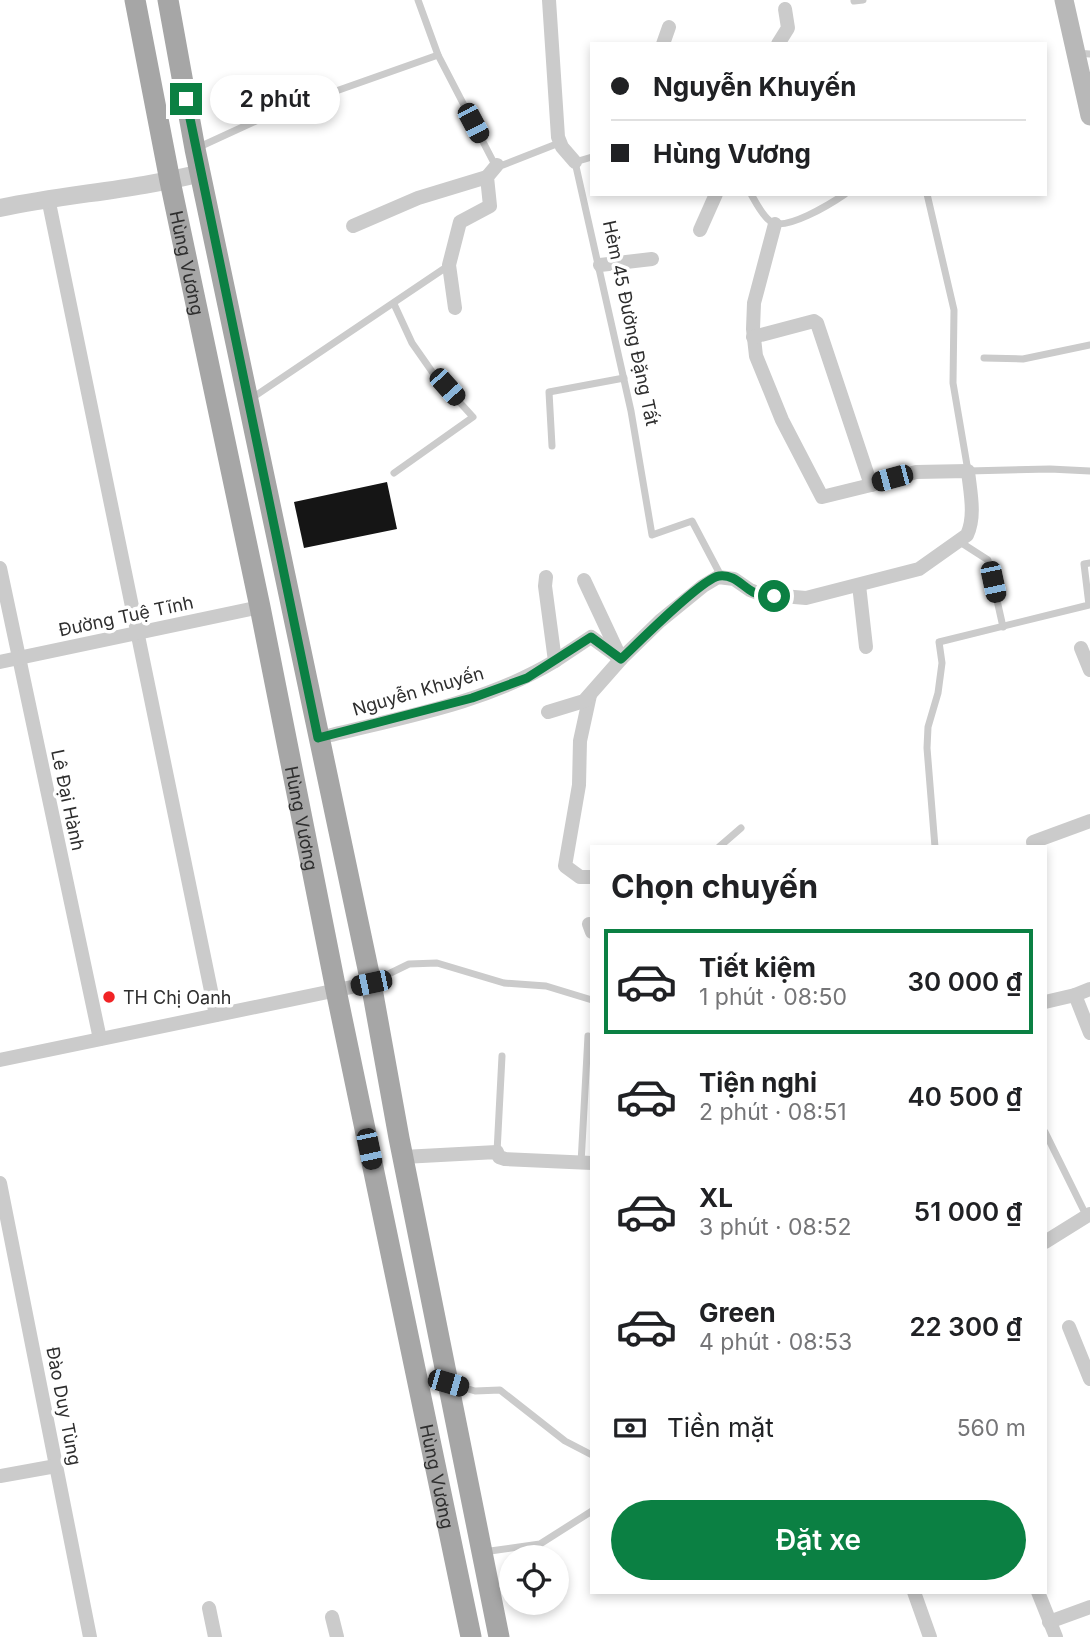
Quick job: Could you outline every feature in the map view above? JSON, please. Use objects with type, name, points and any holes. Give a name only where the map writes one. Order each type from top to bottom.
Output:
[{"type":"main road","name":"Hùng Vương","points":[[135,0],[336,990],[471,1637]]},
{"type":"main road","name":"Hùng Vương","points":[[168,0],[195,149],[371,983],[499,1637]]},
{"type":"main road","points":[[1064,0],[1083,53],[1090,116]]},
{"type":"main road","points":[[419,1387],[448,1383]]},
{"type":"street","points":[[549,0],[559,143]]},
{"type":"street","points":[[779,42],[788,28],[785,9]]},
{"type":"street","points":[[664,42],[669,26]]},
{"type":"street","name":"Hẻm 45 Đường Đặng Tất","points":[[559,143],[575,162]]},
{"type":"street","points":[[353,226],[418,198],[487,177],[496,165]]},
{"type":"street","points":[[0,208],[48,198],[170,181],[201,173]]},
{"type":"street","points":[[455,308],[449,265],[460,222],[490,206],[487,177]]},
{"type":"street","points":[[700,230],[715,196]]},
{"type":"street","points":[[48,198],[216,1015]]},
{"type":"street","points":[[548,712],[584,701],[621,659],[677,607],[708,582],[721,576],[734,579],[760,594],[788,598],[806,597],[919,569],[967,535],[971,520],[968,471],[916,472],[826,498],[819,494],[767,386],[756,356],[754,303],[775,224]]},
{"type":"street","points":[[600,265],[652,260]]},
{"type":"street","points":[[754,337],[814,321],[817,323],[871,485]]},
{"type":"street","name":"Lê Đại Hành","points":[[0,568],[100,1039]]},
{"type":"street","points":[[546,577],[555,661]]},
{"type":"street","points":[[584,580],[621,659]]},
{"type":"street","points":[[859,585],[866,647]]},
{"type":"street","name":"Đường Tuệ Tĩnh","points":[[0,662],[260,607]]},
{"type":"street","name":"Nguyễn Khuyến","points":[[318,738],[472,698],[527,678],[591,637],[621,659]]},
{"type":"street","points":[[1081,648],[1090,670]]},
{"type":"street","points":[[590,695],[580,741],[579,785],[565,866],[580,877],[590,877]]},
{"type":"street","points":[[1033,842],[1090,821]]},
{"type":"street","points":[[0,1060],[371,983]]},
{"type":"street","points":[[1047,1002],[1090,989]]},
{"type":"street","points":[[1075,995],[1090,1033]]},
{"type":"street","points":[[403,1157],[497,1152],[499,1157],[505,1159],[586,1163]]},
{"type":"street","name":"Đào Duy Tùng","points":[[0,1184],[90,1637]]},
{"type":"street","points":[[1047,1241],[1088,1214]]},
{"type":"street","points":[[1069,1327],[1090,1380]]},
{"type":"street","points":[[0,1476],[56,1466]]},
{"type":"street","points":[[915,1594],[930,1637]]},
{"type":"street","points":[[1039,1594],[1056,1637]]},
{"type":"street","points":[[1049,1622],[1090,1607]]},
{"type":"street","points":[[209,1608],[215,1637]]},
{"type":"street","points":[[332,1617],[337,1637]]},
{"type":"lane","points":[[418,0],[438,55],[496,165],[559,143]]},
{"type":"lane","points":[[195,149],[271,114],[438,55]]},
{"type":"lane","points":[[575,162],[590,158]]},
{"type":"lane","name":"Hẻm 45 Đường Đặng Tất","points":[[575,162],[624,378],[652,535],[692,521],[721,576]]},
{"type":"lane","points":[[752,196],[762,213],[775,224],[785,224],[824,208],[842,196]]},
{"type":"lane","points":[[927,196],[954,310],[953,383],[968,471],[1090,471]]},
{"type":"lane","points":[[249,400],[449,265]]},
{"type":"lane","points":[[394,304],[412,343],[433,373],[473,417],[394,473]]},
{"type":"lane","points":[[984,358],[1023,359],[1090,345]]},
{"type":"lane","points":[[552,446],[549,392],[624,378]]},
{"type":"lane","points":[[960,542],[988,560],[1003,627]]},
{"type":"lane","points":[[935,845],[927,748],[929,722],[938,693],[942,663],[939,642],[1089,605],[1084,564],[1090,563]]},
{"type":"lane","points":[[721,845],[741,828]]},
{"type":"lane","points":[[371,983],[409,964],[437,963],[504,983],[545,985],[590,999]]},
{"type":"lane","points":[[586,1163],[589,1035]]},
{"type":"lane","points":[[497,1152],[502,1056]]},
{"type":"lane","points":[[1047,1136],[1088,1214]]},
{"type":"lane","points":[[448,1383],[475,1391],[500,1391],[557,1435],[590,1454]]},
{"type":"lane","points":[[482,1552],[540,1544],[590,1512]]},
{"type":"building","points":[[387,482],[397,529],[304,548],[294,502]]},
{"type":"place","name":"TH Chị Oanh","points":[[109,997]]},
{"type":"route","points":[[186,99],[318,738],[472,698],[527,678],[591,637],[621,659],[660,621],[718,576],[734,579],[760,594],[774,596]]}]
